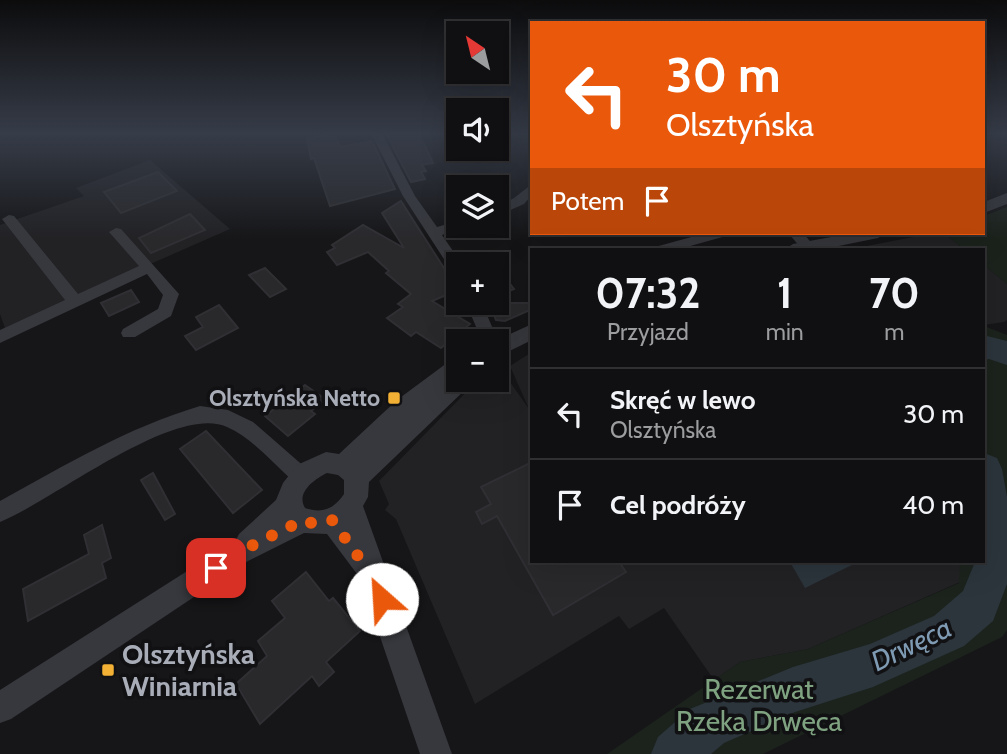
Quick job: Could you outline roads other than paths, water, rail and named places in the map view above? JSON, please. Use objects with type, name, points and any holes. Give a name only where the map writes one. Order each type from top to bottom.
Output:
[{"type":"street","points":[[394,168],[409,196],[446,252]]},
{"type":"street","points":[[509,206],[530,190]]},
{"type":"street","points":[[985,208],[1007,198]]},
{"type":"street","points":[[9,219],[76,303]]},
{"type":"street","points":[[434,233],[446,229]]},
{"type":"street","points":[[116,232],[171,294],[165,312],[128,333]]},
{"type":"street","points":[[667,248],[714,235]]},
{"type":"street","points":[[805,248],[868,235]]},
{"type":"street","points":[[0,337],[149,267]]},
{"type":"street","points":[[509,343],[530,332]]},
{"type":"street","points":[[350,471],[405,406],[446,375]]},
{"type":"street","points":[[350,471],[447,392]]},
{"type":"street","points":[[0,512],[96,458],[169,423],[200,414],[228,418],[246,428],[300,475]]},
{"type":"street","points":[[335,462],[350,471],[357,491],[341,513],[312,523],[297,512],[290,491],[300,475],[316,464],[335,462]]},
{"type":"street","points":[[0,708],[297,512]]},
{"type":"street","points":[[341,513],[373,577],[436,754]]},
{"type":"waterway","name":"Drwęca","points":[[985,348],[1007,353]]},
{"type":"waterway","name":"Drwęca","points":[[675,754],[707,726],[793,690],[873,665],[949,631],[978,606],[998,555],[985,475]]},
{"type":"place","name":"Olsztyńska Netto","points":[[394,398]]},
{"type":"place","name":"Olsztyńska Winiarnia","points":[[108,670]]},
{"type":"park label","name":"Rezerwat Rzeka Drwęca","points":[[759,705]]}]
